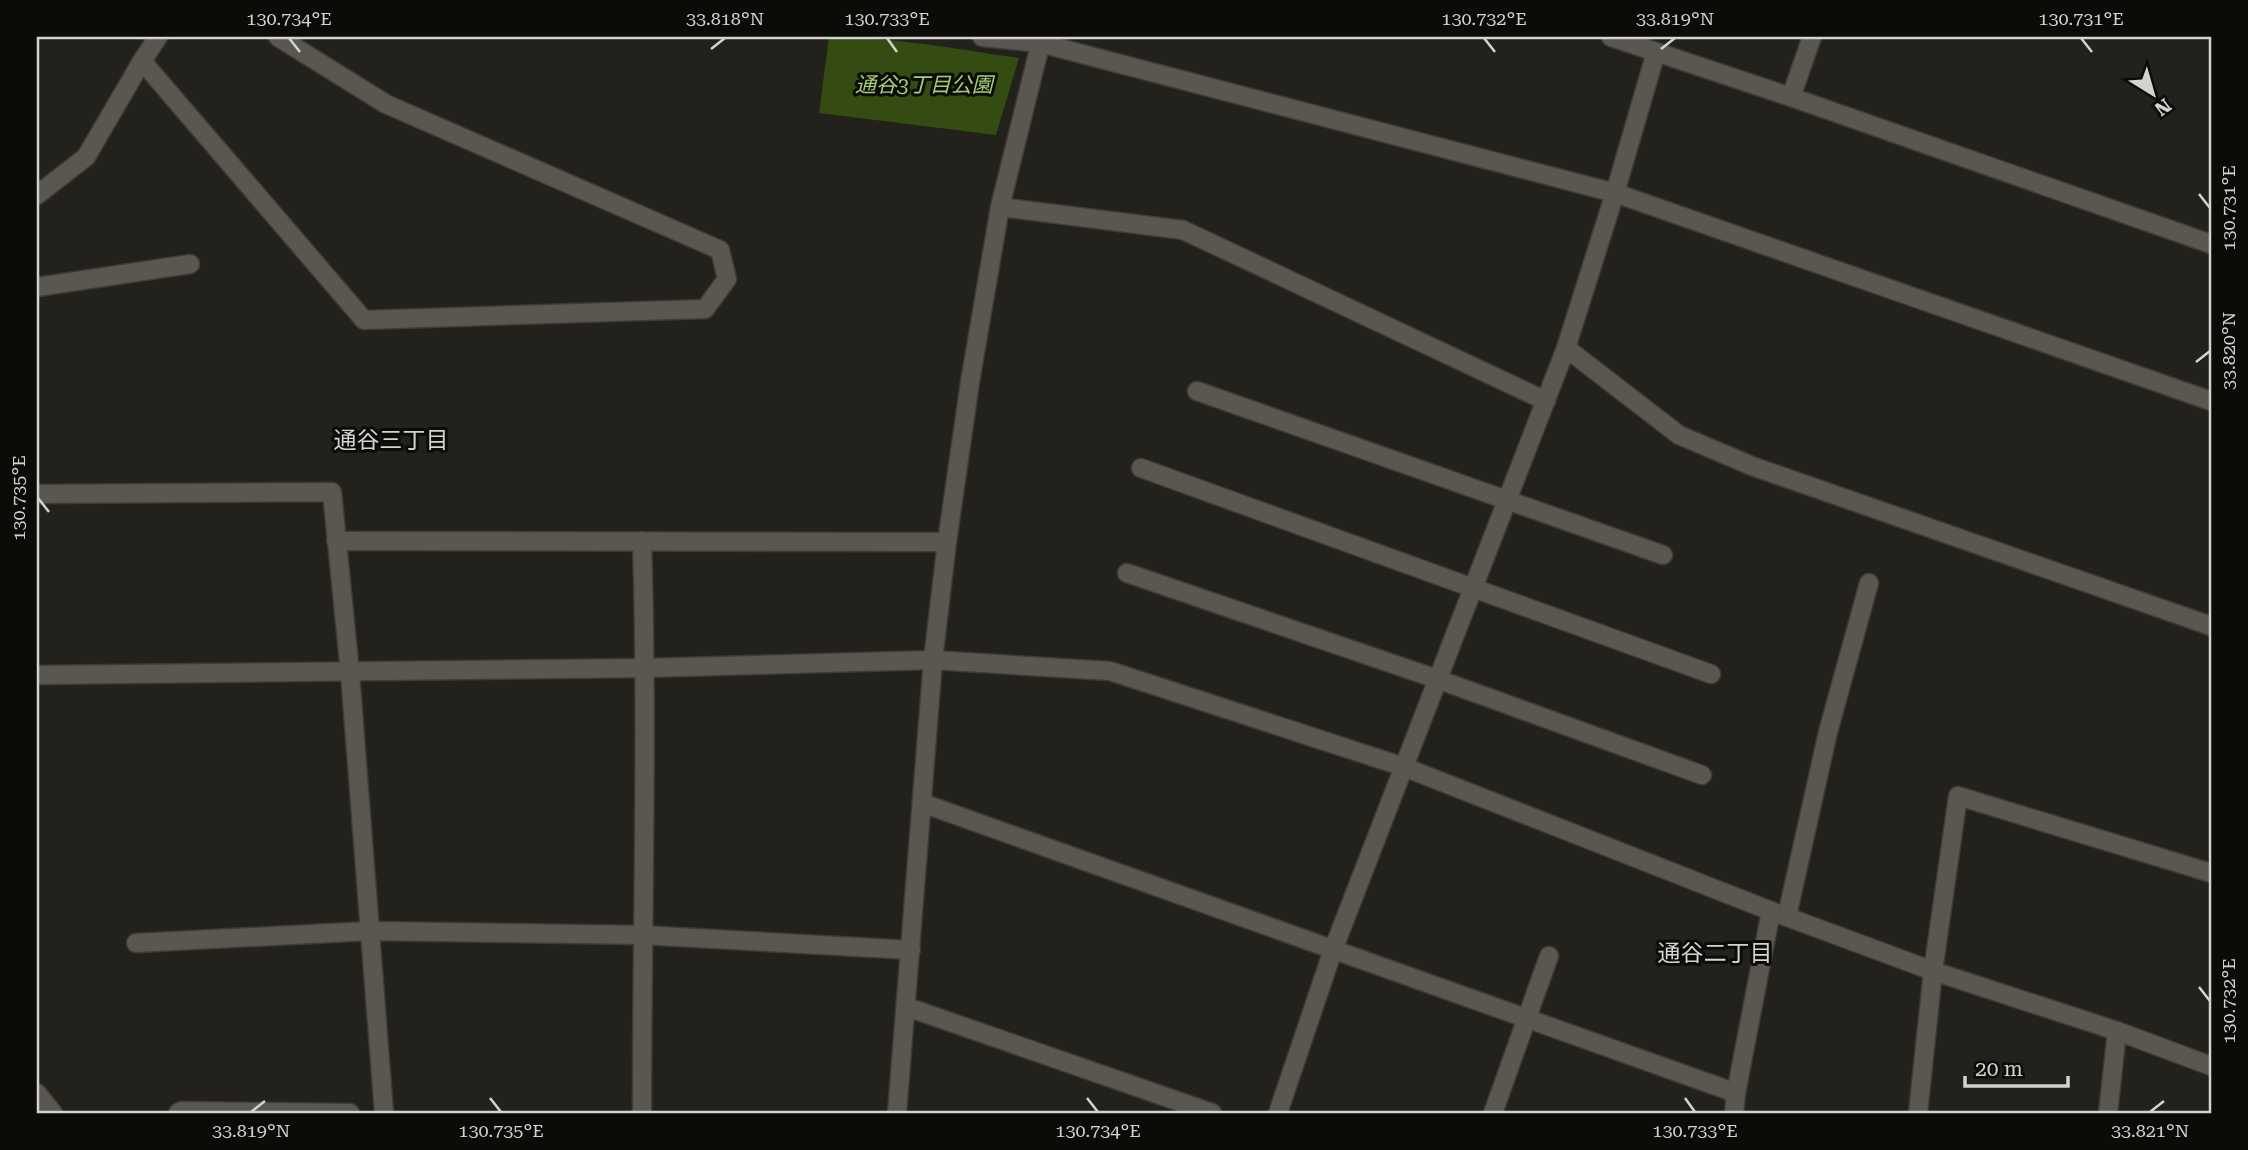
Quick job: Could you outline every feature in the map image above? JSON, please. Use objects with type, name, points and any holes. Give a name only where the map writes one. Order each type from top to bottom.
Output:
[{"type":"street","points":[[37,195],[86,157],[158,37]]},
{"type":"street","points":[[142,61],[364,320],[705,309],[727,279],[720,250],[386,104],[278,37]]},
{"type":"street","points":[[982,37],[1041,40],[1615,193],[2211,401]]},
{"type":"street","points":[[1611,37],[2211,244]]},
{"type":"street","points":[[1791,97],[1812,37]]},
{"type":"street","points":[[897,1113],[933,660],[947,542],[970,382],[1000,207],[1041,40]]},
{"type":"street","points":[[1278,1113],[1333,950],[1566,348],[1656,52]]},
{"type":"street","points":[[1000,207],[1183,230],[1546,401]]},
{"type":"street","points":[[37,287],[190,264]]},
{"type":"street","points":[[1566,348],[1679,435],[1752,466],[2211,626]]},
{"type":"street","points":[[1197,391],[1663,555]]},
{"type":"street","points":[[1140,468],[1711,674]]},
{"type":"street","points":[[37,494],[332,492],[350,673],[384,1113]]},
{"type":"street","points":[[336,541],[947,542]]},
{"type":"street","points":[[642,541],[646,668],[642,1113]]},
{"type":"street","points":[[1126,573],[1437,679],[1702,775]]},
{"type":"street","points":[[1734,1113],[1736,1093],[1779,914],[1869,583]]},
{"type":"street","points":[[37,675],[350,673],[933,660],[1110,670],[1404,767],[1779,914],[1933,971],[2117,1031],[2211,1066]]},
{"type":"street","points":[[1918,1113],[1933,971],[1958,796],[2211,873]]},
{"type":"street","points":[[922,803],[1736,1093]]},
{"type":"street","points":[[136,943],[370,930],[642,935],[911,950]]},
{"type":"street","points":[[1493,1113],[1549,956]]},
{"type":"street","points":[[906,1007],[1212,1113]]},
{"type":"street","points":[[2108,1113],[2117,1031]]},
{"type":"street","points":[[37,1093],[53,1113]]},
{"type":"street","points":[[178,1113],[350,1113]]},
{"type":"green space","name":"通谷3丁目公園","points":[[829,37],[901,41],[1019,58],[996,135],[819,113]]},
{"type":"district","name":"通谷三丁目","points":[[391,440]]},
{"type":"district","name":"通谷二丁目","points":[[1715,953]]}]
